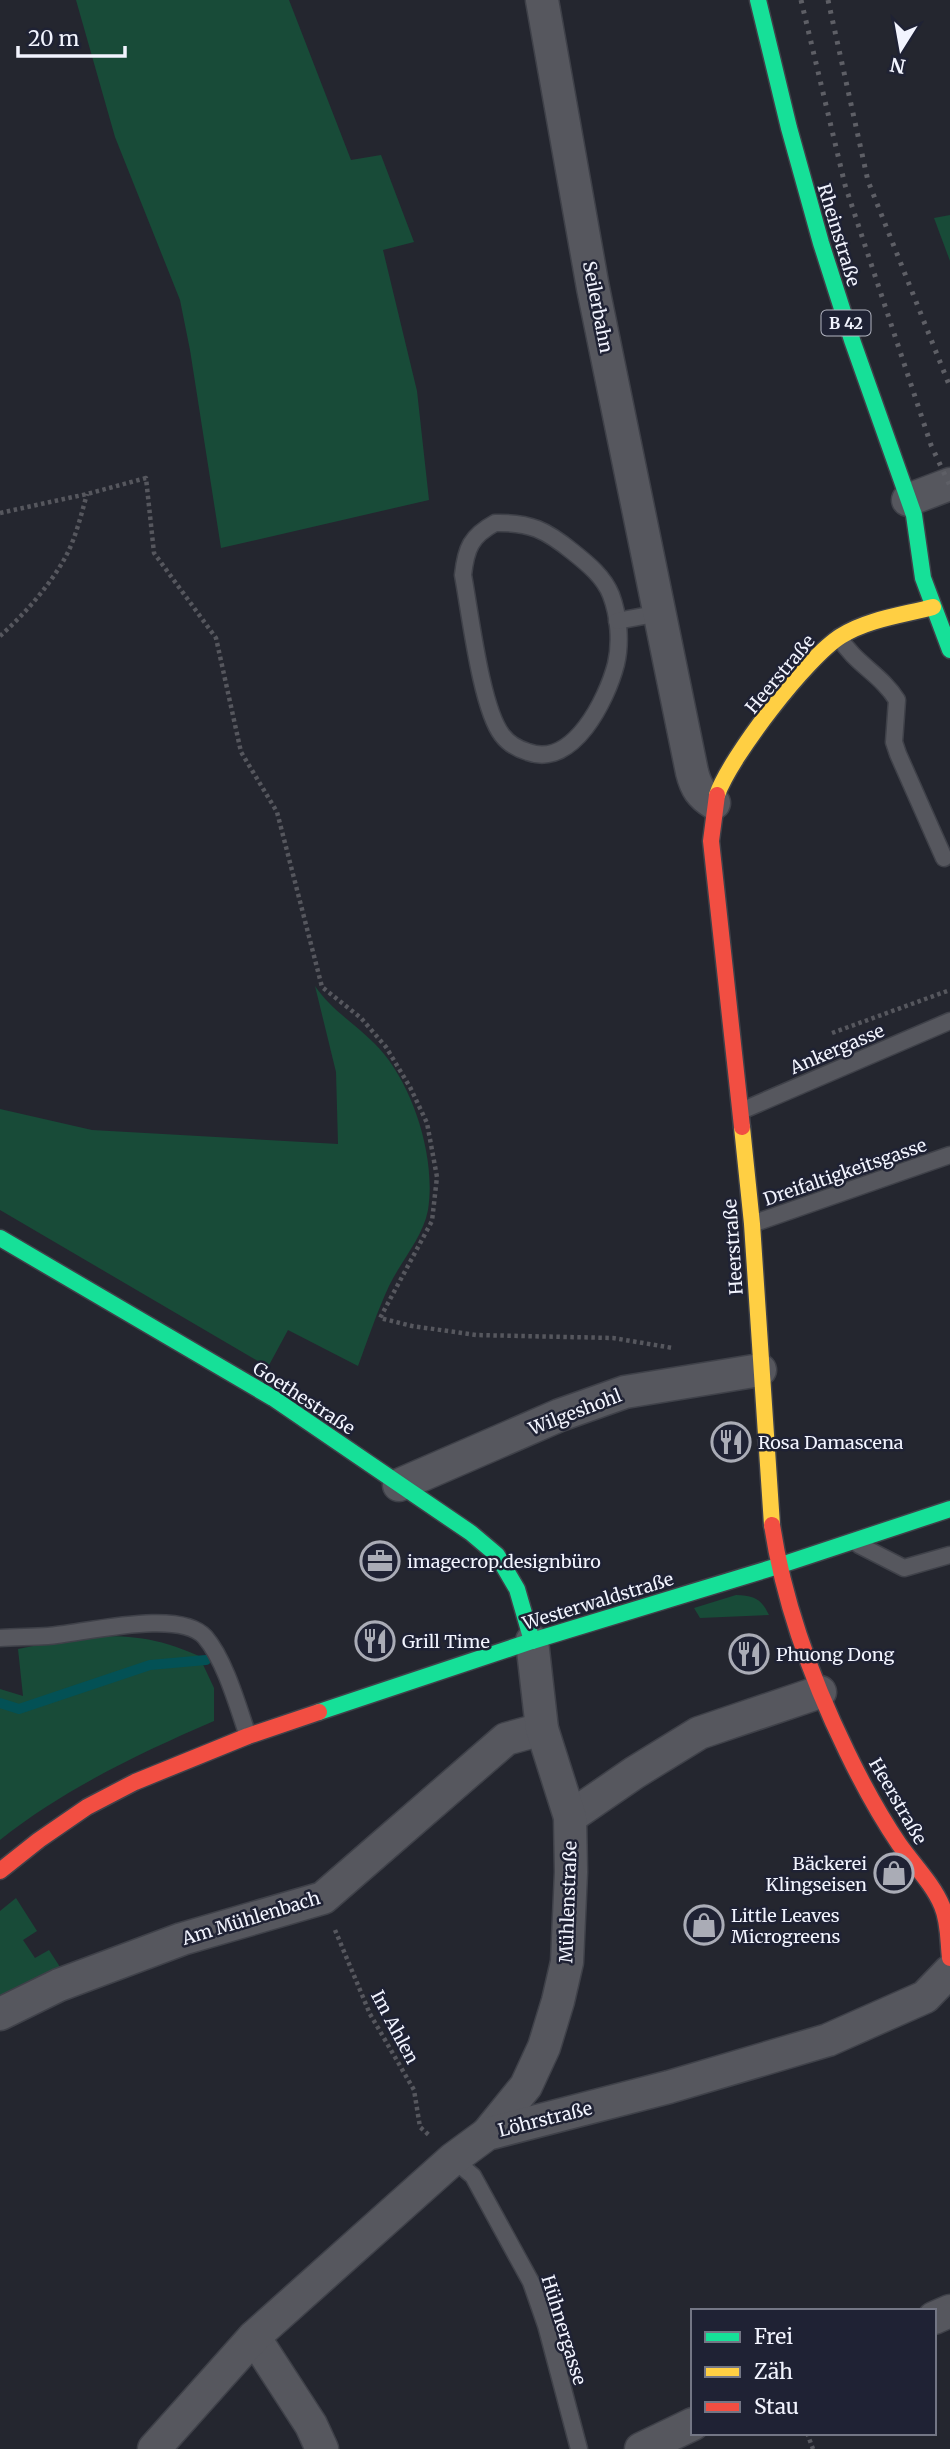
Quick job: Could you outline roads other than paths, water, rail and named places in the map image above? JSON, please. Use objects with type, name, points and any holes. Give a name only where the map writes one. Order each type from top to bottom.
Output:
[{"type":"street","name":"Seilerbahn","points":[[542,0],[593,288],[695,785],[702,796],[715,803]]},
{"type":"street","name":"Rheinstraße","points":[[758,0],[789,128],[821,243],[911,508],[923,578],[950,650]]},
{"type":"street","points":[[911,508],[950,484]]},
{"type":"street","name":"Rheinstraße","points":[[911,508],[936,544]]},
{"type":"street","name":"Heerstraße","points":[[933,607],[855,629],[839,637],[805,671],[730,764],[711,821],[712,866],[752,1224],[769,1506],[778,1566],[792,1618],[820,1692],[847,1752],[897,1841],[946,1899],[950,1958]]},
{"type":"street","name":"Goethestraße","points":[[0,1238],[273,1398],[471,1533],[497,1555],[517,1589],[532,1641]]},
{"type":"street","name":"Wilgeshohl","points":[[400,1485],[560,1415],[625,1392],[760,1370]]},
{"type":"street","name":"Westerwaldstraße","points":[[0,1871],[87,1807],[135,1782],[248,1736],[532,1641],[778,1566],[950,1509]]},
{"type":"street","name":"Mühlenstraße","points":[[487,2134],[526,2086],[544,2047],[567,1962],[570,1817],[542,1729],[532,1641]]},
{"type":"street","name":"Mühlenstraße","points":[[570,1817],[699,1733],[820,1692]]},
{"type":"street","name":"Am Mühlenbach","points":[[0,2014],[59,1985],[182,1939],[323,1898],[506,1739],[542,1729]]},
{"type":"street","name":"Löhrstraße","points":[[154,2449],[254,2337],[453,2159],[487,2134],[668,2087],[828,2040],[925,1997],[950,1971]]},
{"type":"street","points":[[254,2337],[311,2425],[323,2449]]},
{"type":"street","points":[[641,2449],[691,2425]]},
{"type":"lane","points":[[495,523],[516,523],[539,528],[554,537],[599,576],[612,597],[617,621],[616,662],[611,681],[591,720],[562,751],[545,756],[517,748],[502,736],[486,698],[463,575],[465,558],[471,543],[479,531],[495,523]]},
{"type":"lane","points":[[617,621],[660,614]]},
{"type":"lane","points":[[839,637],[858,662],[884,682],[897,700],[894,742],[944,858]]},
{"type":"lane","name":"Ankergasse","points":[[739,1112],[950,1021]]},
{"type":"lane","name":"Dreifaltigkeitsgasse","points":[[752,1224],[950,1155]]},
{"type":"lane","points":[[894,1527],[906,1511],[950,1499]]},
{"type":"lane","points":[[850,1541],[904,1568],[950,1555]]},
{"type":"lane","points":[[0,1638],[48,1636],[163,1623],[188,1626],[205,1636],[213,1650],[232,1688],[248,1736]]},
{"type":"lane","name":"Hühnergasse","points":[[453,2159],[473,2176],[531,2282],[546,2325],[579,2449]]},
{"type":"waterway","points":[[0,1703],[19,1709],[150,1665],[206,1660]]},
{"type":"railway","points":[[801,0],[845,185],[931,445],[950,486]]},
{"type":"railway","points":[[828,0],[868,181],[950,387]]},
{"type":"place","name":"Rosa Damascena","points":[[731,1442]]},
{"type":"place","name":"imagecrop.designbüro","points":[[380,1561]]},
{"type":"place","name":"Grill Time","points":[[375,1641]]},
{"type":"place","name":"Phuong Dong","points":[[749,1654]]},
{"type":"place","name":"Bäckerei Klingseisen","points":[[894,1873]]},
{"type":"place","name":"Little Leaves Microgreens","points":[[704,1925]]}]
